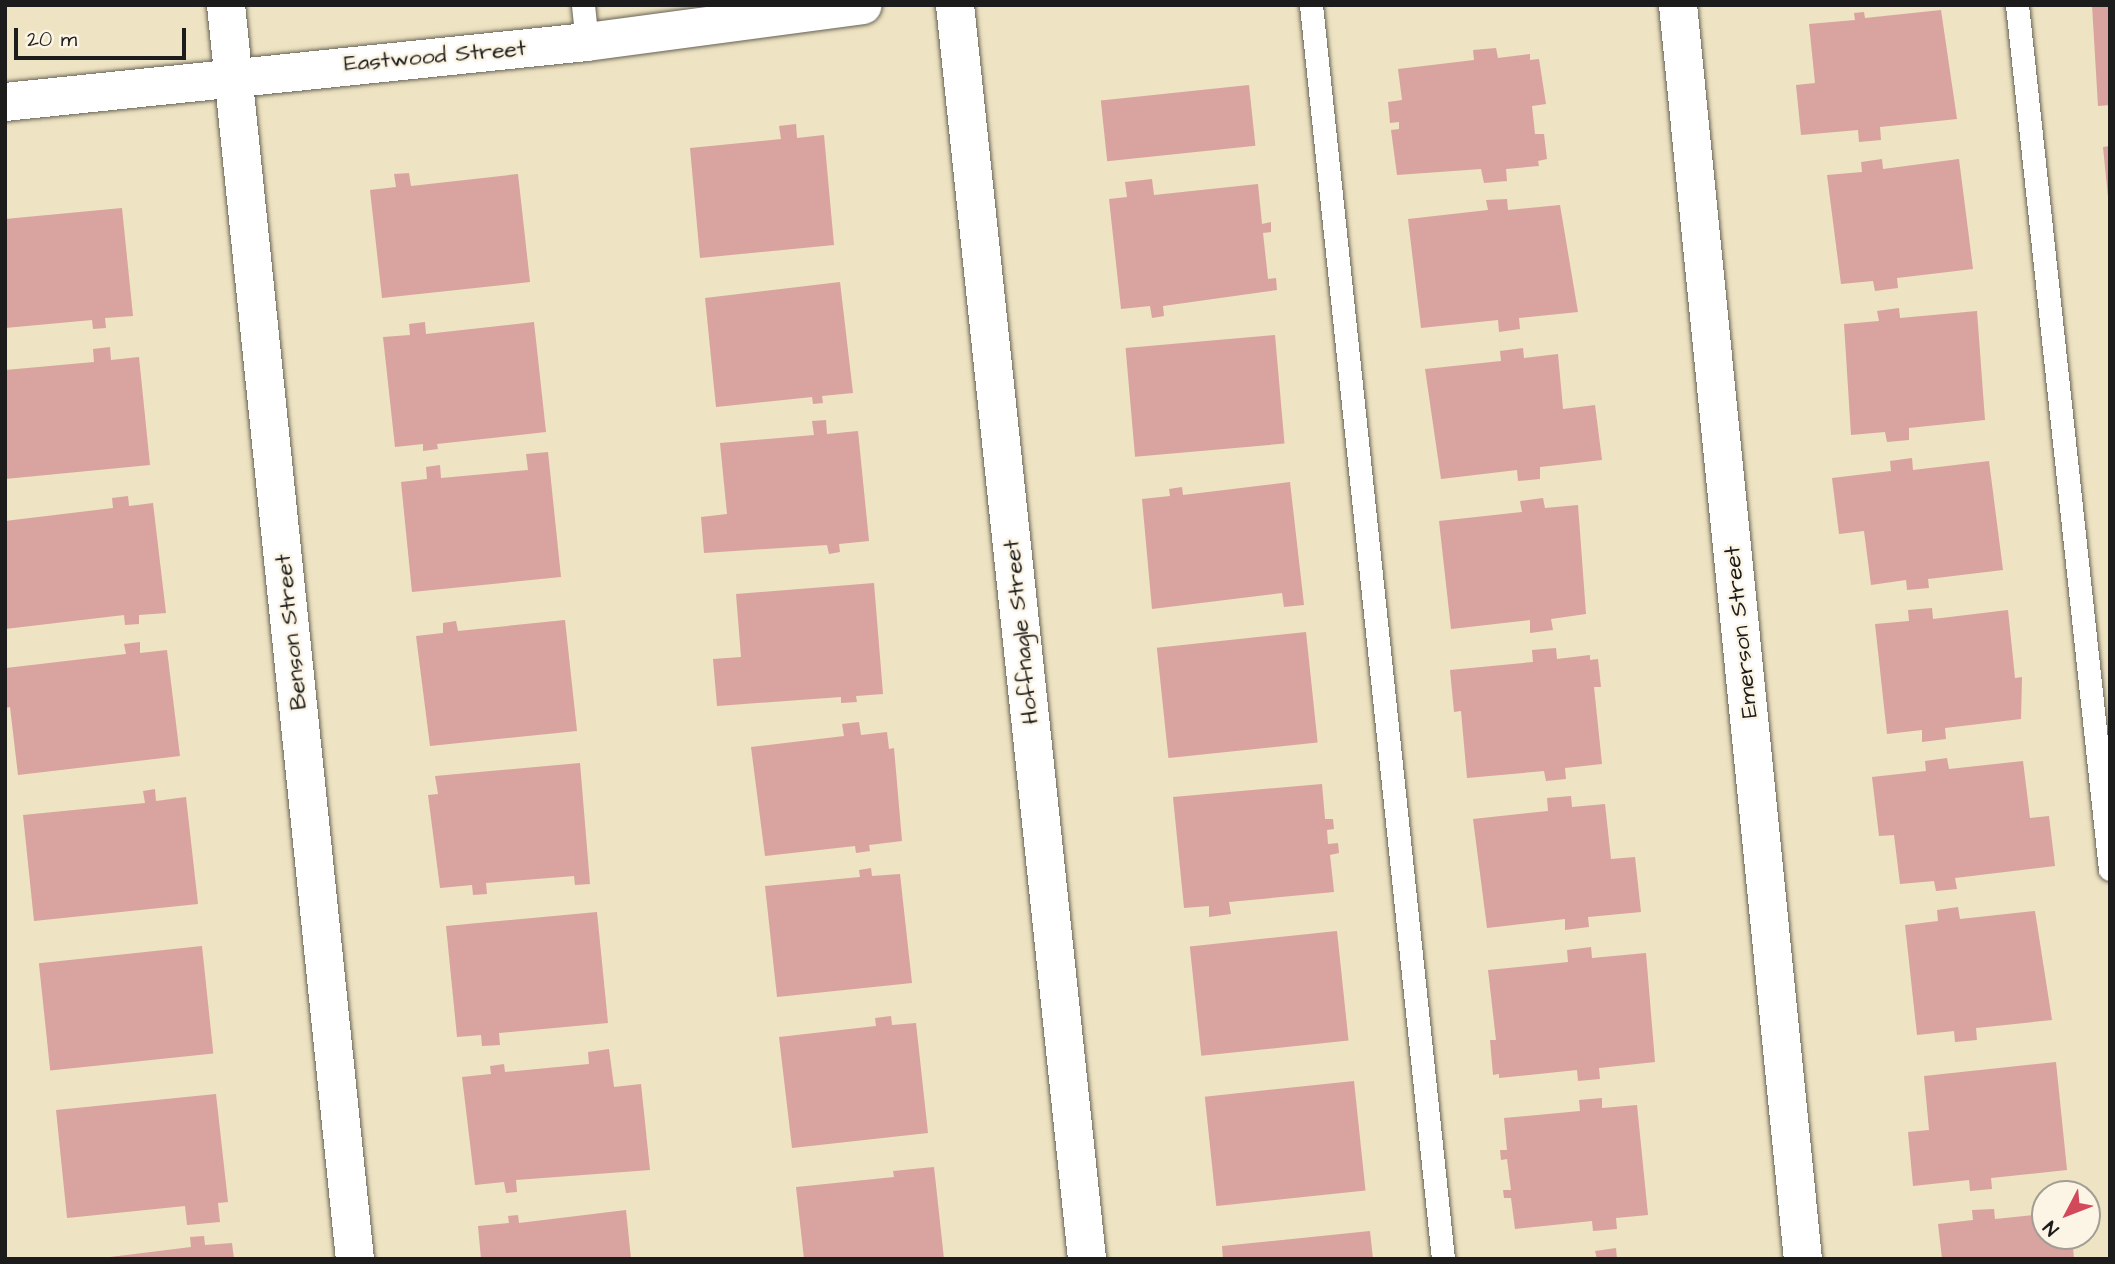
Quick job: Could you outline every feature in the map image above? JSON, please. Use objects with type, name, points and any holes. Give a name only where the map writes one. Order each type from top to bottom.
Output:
[{"type":"street","name":"Benson Street","points":[[226,5],[355,1259]]},
{"type":"street","name":"Eastwood Street","points":[[5,102],[233,76],[585,24],[863,5]]},
{"type":"street","name":"Hoffnagle Street","points":[[955,5],[1087,1259]]},
{"type":"street","name":"Emerson Street","points":[[1678,5],[1803,1259]]},
{"type":"lane","points":[[1311,5],[1443,1259]]},
{"type":"lane","points":[[2017,5],[2110,869]]},
{"type":"building","points":[[2092,5],[2110,5],[2110,105],[2098,106]]},
{"type":"building","points":[[1941,10],[1957,119],[1880,127],[1881,140],[1859,142],[1858,130],[1801,135],[1796,85],[1815,83],[1809,24],[1855,20],[1854,13],[1864,12],[1865,18]]},
{"type":"building","points":[[1496,48],[1498,58],[1530,54],[1530,60],[1539,59],[1546,104],[1532,106],[1535,134],[1544,134],[1547,159],[1538,161],[1539,166],[1506,169],[1507,181],[1484,183],[1481,169],[1397,175],[1391,130],[1399,129],[1399,122],[1390,123],[1388,102],[1402,100],[1398,69],[1474,60],[1473,50]]},
{"type":"building","points":[[1249,85],[1255,146],[1107,161],[1101,101]]},
{"type":"building","points":[[796,124],[797,138],[824,135],[834,245],[700,258],[690,148],[781,139],[779,126]]},
{"type":"building","points":[[2110,146],[2110,197],[2108,197],[2103,147]]},
{"type":"building","points":[[1882,159],[1883,169],[1959,159],[1973,269],[1897,278],[1898,288],[1875,291],[1873,281],[1841,284],[1827,175],[1862,172],[1861,162]]},
{"type":"building","points":[[409,173],[411,186],[518,174],[530,282],[382,298],[370,190],[396,187],[394,174]]},
{"type":"building","points":[[1152,179],[1154,195],[1258,184],[1262,224],[1271,222],[1271,232],[1263,233],[1268,279],[1276,278],[1277,290],[1163,306],[1164,316],[1152,318],[1150,306],[1121,309],[1109,199],[1127,197],[1125,182]]},
{"type":"building","points":[[1507,199],[1508,210],[1560,205],[1578,312],[1519,318],[1520,329],[1499,332],[1498,320],[1421,328],[1408,219],[1488,210],[1486,200]]},
{"type":"building","points":[[122,208],[133,316],[105,318],[106,328],[93,329],[92,320],[5,328],[5,219]]},
{"type":"building","points":[[840,282],[853,393],[822,396],[823,403],[813,404],[812,397],[716,407],[705,298]]},
{"type":"building","points":[[1899,308],[1900,318],[1977,311],[1985,420],[1909,428],[1909,440],[1887,442],[1885,432],[1851,435],[1844,324],[1879,321],[1877,311]]},
{"type":"building","points":[[425,322],[426,334],[534,322],[546,432],[437,444],[438,449],[423,451],[423,444],[395,447],[383,337],[410,335],[409,324]]},
{"type":"building","points":[[1275,335],[1284,444],[1135,457],[1126,348]]},
{"type":"building","points":[[110,347],[111,360],[139,357],[150,465],[5,479],[5,370],[94,362],[93,349]]},
{"type":"building","points":[[1523,348],[1524,358],[1558,354],[1563,409],[1595,405],[1602,460],[1540,467],[1540,479],[1518,481],[1517,470],[1441,479],[1425,369],[1501,361],[1500,351]]},
{"type":"building","points":[[826,420],[827,434],[858,431],[869,541],[839,544],[840,552],[829,554],[827,545],[704,553],[701,517],[727,514],[720,443],[814,435],[812,421]]},
{"type":"building","points":[[548,452],[561,577],[412,592],[401,482],[427,479],[426,467],[440,465],[441,478],[528,470],[526,454]]},
{"type":"building","points":[[1912,458],[1913,470],[1989,461],[2003,570],[1928,579],[1929,588],[1907,590],[1906,580],[1871,585],[1864,531],[1839,534],[1832,478],[1891,471],[1890,461]]},
{"type":"building","points":[[1290,482],[1304,605],[1284,607],[1282,593],[1152,609],[1142,499],[1170,496],[1169,489],[1182,487],[1183,495]]},
{"type":"building","points":[[128,496],[129,506],[153,503],[166,613],[139,615],[139,624],[125,625],[124,615],[5,629],[5,521],[113,508],[112,498]]},
{"type":"building","points":[[1543,498],[1545,508],[1578,505],[1586,614],[1551,619],[1553,630],[1530,633],[1530,620],[1451,629],[1439,521],[1522,512],[1520,501]]},
{"type":"building","points":[[874,583],[883,694],[856,696],[857,702],[841,703],[841,697],[717,706],[713,659],[741,657],[736,594]]},
{"type":"building","points":[[1932,608],[1933,619],[2008,610],[2015,678],[2022,677],[2021,719],[1945,728],[1946,739],[1922,742],[1922,730],[1887,734],[1875,624],[1909,621],[1908,610]]},
{"type":"building","points":[[565,620],[577,731],[430,746],[416,636],[443,633],[443,623],[456,621],[458,631]]},
{"type":"building","points":[[1306,632],[1318,742],[1168,758],[1157,648]]},
{"type":"building","points":[[140,642],[140,653],[167,650],[180,756],[18,775],[10,707],[5,708],[6,668],[126,654],[124,644]]},
{"type":"building","points":[[1556,648],[1557,659],[1590,655],[1590,660],[1598,659],[1601,687],[1594,687],[1602,764],[1565,768],[1566,779],[1546,781],[1544,771],[1467,778],[1461,711],[1454,712],[1450,670],[1533,662],[1532,650]]},
{"type":"building","points":[[859,722],[861,735],[887,732],[889,749],[894,748],[902,841],[869,845],[870,851],[856,853],[855,846],[765,856],[751,747],[844,736],[842,724]]},
{"type":"building","points":[[1947,758],[1949,769],[2023,761],[2030,818],[2049,816],[2055,866],[1955,878],[1957,889],[1936,891],[1934,881],[1900,884],[1894,835],[1879,836],[1872,777],[1926,771],[1925,761]]},
{"type":"building","points":[[580,763],[590,884],[575,885],[574,876],[486,883],[487,894],[473,895],[472,885],[440,888],[428,795],[438,794],[435,776]]},
{"type":"building","points":[[1322,784],[1325,819],[1333,819],[1334,829],[1327,830],[1328,844],[1338,843],[1339,853],[1330,855],[1334,892],[1229,902],[1231,914],[1209,917],[1209,906],[1184,908],[1173,797]]},
{"type":"building","points":[[155,789],[156,801],[186,797],[198,904],[34,921],[23,815],[145,803],[143,791]]},
{"type":"building","points":[[1571,796],[1572,807],[1605,804],[1611,859],[1635,857],[1641,912],[1588,917],[1589,927],[1565,930],[1565,919],[1487,928],[1473,819],[1548,811],[1547,798]]},
{"type":"building","points":[[871,868],[872,876],[900,874],[912,983],[777,997],[765,886],[860,877],[859,870]]},
{"type":"building","points":[[1958,907],[1960,919],[2035,911],[2052,1020],[1976,1028],[1977,1040],[1955,1042],[1954,1031],[1917,1035],[1905,925],[1938,921],[1937,910]]},
{"type":"building","points":[[597,912],[608,1023],[499,1033],[500,1045],[482,1046],[481,1035],[457,1037],[446,926]]},
{"type":"building","points":[[1337,931],[1348,1040],[1201,1056],[1190,946]]},
{"type":"building","points":[[202,946],[213,1053],[50,1071],[39,963]]},
{"type":"building","points":[[1591,947],[1592,958],[1646,953],[1655,1062],[1599,1068],[1600,1079],[1578,1081],[1577,1070],[1499,1078],[1499,1074],[1493,1075],[1490,1040],[1496,1040],[1488,970],[1568,962],[1567,950]]},
{"type":"building","points":[[891,1016],[892,1025],[916,1023],[928,1133],[792,1148],[779,1037],[876,1026],[875,1018]]},
{"type":"building","points":[[609,1049],[614,1087],[641,1084],[650,1170],[516,1180],[517,1192],[506,1193],[504,1182],[475,1185],[462,1077],[491,1074],[490,1066],[504,1064],[505,1072],[589,1064],[588,1052]]},
{"type":"building","points":[[2056,1062],[2067,1170],[1991,1178],[1992,1189],[1970,1191],[1969,1180],[1913,1186],[1908,1132],[1929,1130],[1924,1076]]},
{"type":"building","points":[[1354,1081],[1365,1190],[1216,1206],[1205,1097]]},
{"type":"building","points":[[216,1094],[228,1202],[218,1203],[220,1222],[187,1225],[185,1206],[67,1218],[56,1110]]},
{"type":"building","points":[[1602,1098],[1602,1108],[1637,1105],[1648,1215],[1616,1218],[1617,1229],[1593,1231],[1592,1221],[1515,1229],[1511,1198],[1504,1198],[1503,1190],[1511,1190],[1507,1159],[1501,1160],[1500,1150],[1507,1150],[1504,1118],[1580,1111],[1579,1100]]},
{"type":"building","points":[[934,1167],[944,1259],[804,1259],[796,1187],[894,1177],[893,1171]]},
{"type":"building","points":[[1994,1209],[1995,1219],[2031,1215],[2031,1250],[2073,1250],[2074,1259],[1942,1259],[1938,1224],[1973,1220],[1972,1210]]},
{"type":"building","points":[[626,1210],[631,1259],[481,1259],[478,1226],[509,1223],[508,1216],[518,1215],[519,1223]]},
{"type":"building","points":[[1370,1231],[1373,1259],[1223,1259],[1222,1246]]},
{"type":"building","points":[[204,1236],[205,1245],[232,1243],[234,1259],[94,1259],[191,1247],[190,1237]]},
{"type":"building","points":[[1616,1248],[1617,1259],[1597,1259],[1595,1251]]}]
